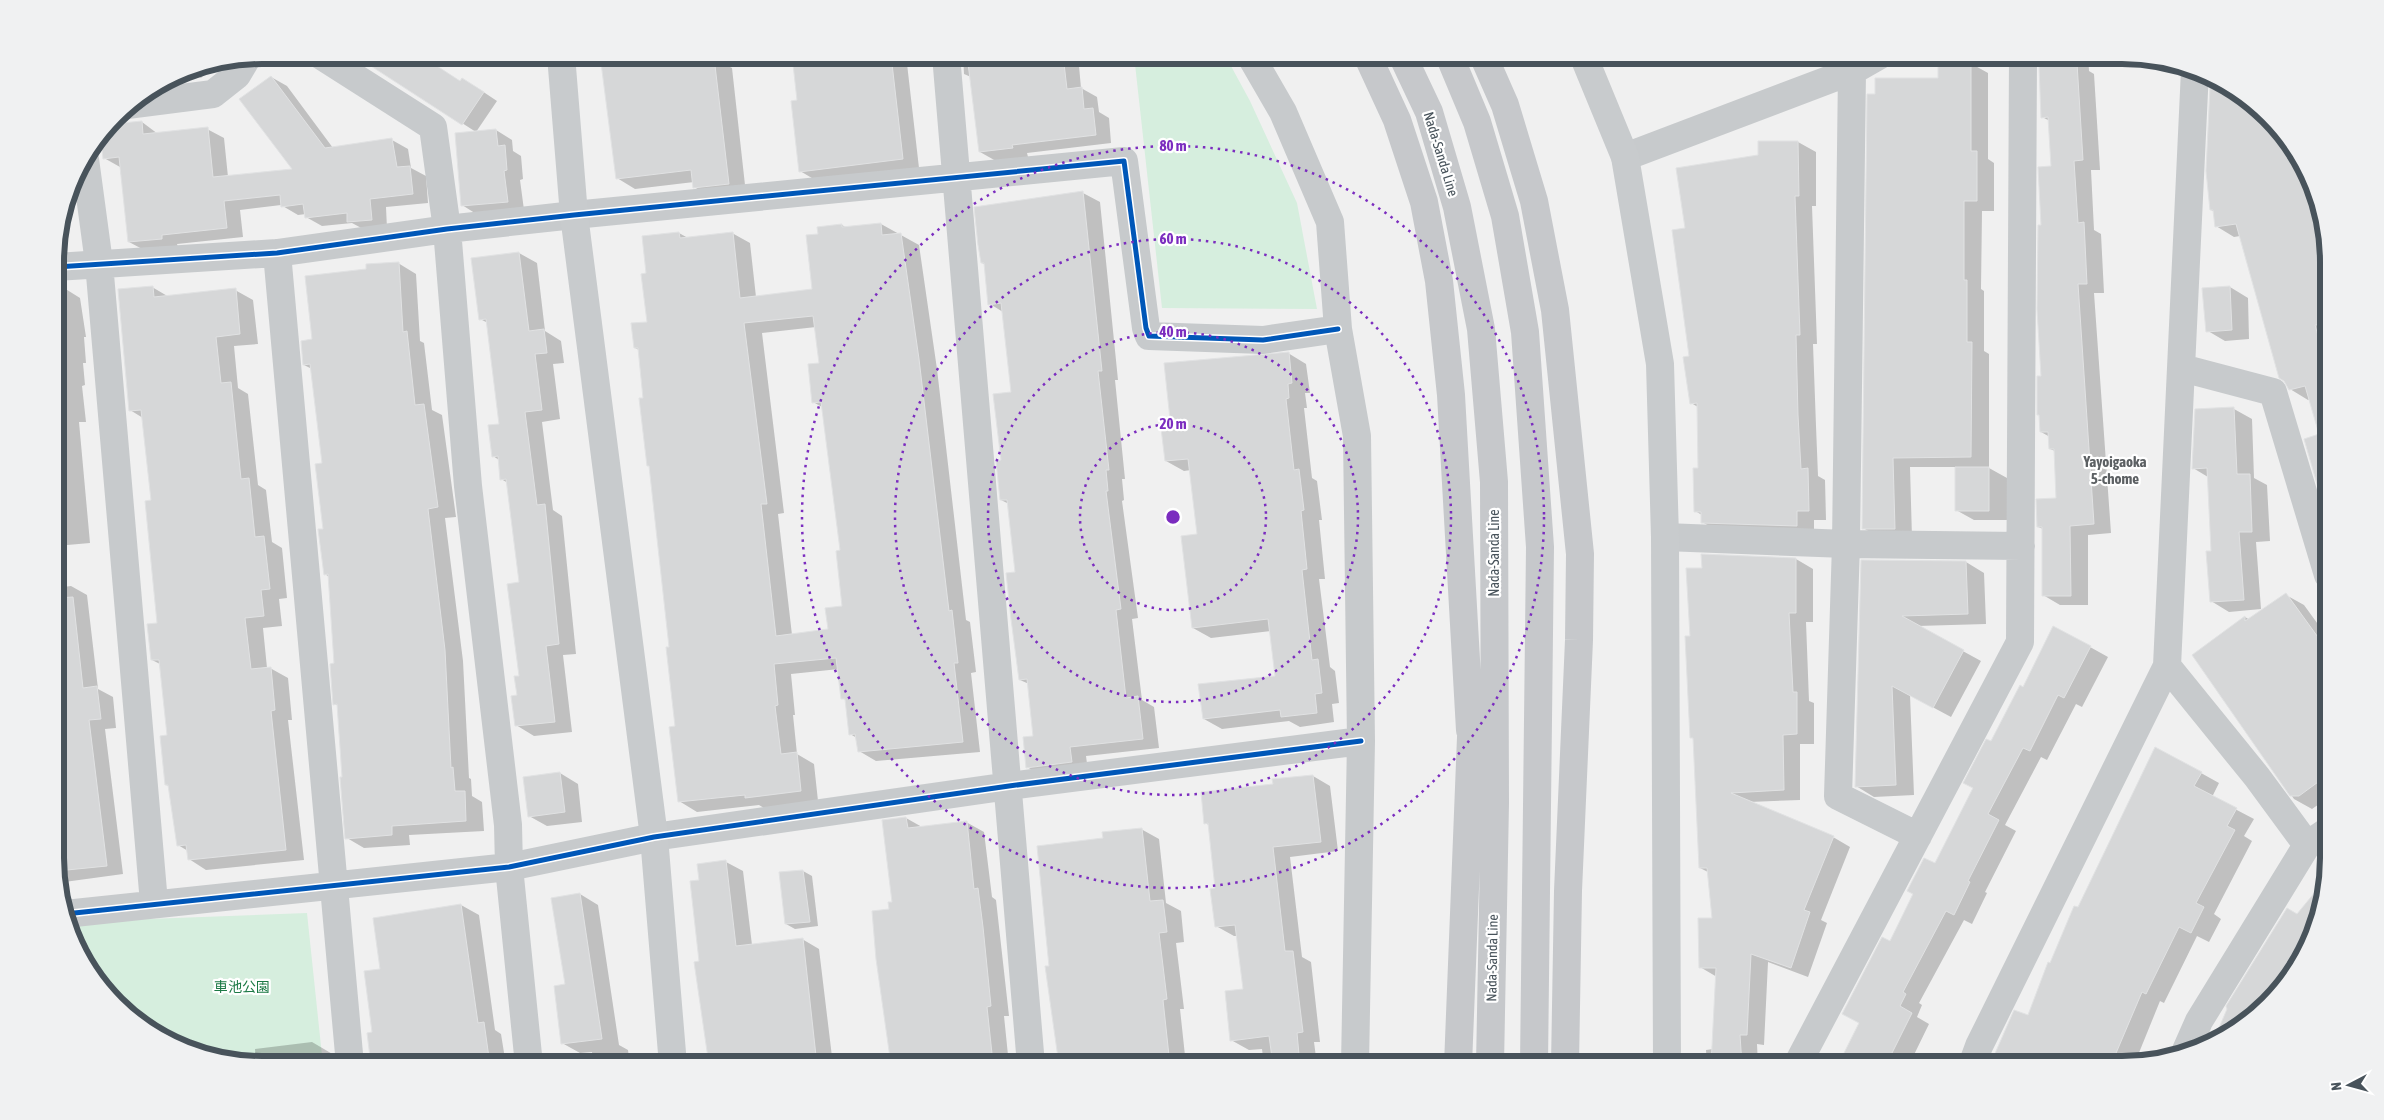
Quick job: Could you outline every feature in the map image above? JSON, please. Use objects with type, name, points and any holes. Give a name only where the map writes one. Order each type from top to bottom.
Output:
[{"type":"main road","points":[[1371,64],[1397,120],[1424,202],[1439,281],[1451,395],[1470,730]]},
{"type":"main road","name":"Nada-Sanda Line","points":[[1406,64],[1429,112],[1457,207],[1481,329],[1494,482],[1495,803],[1490,1056]]},
{"type":"main road","points":[[1453,64],[1477,122],[1505,216],[1526,332],[1540,547],[1558,701],[1568,892]]},
{"type":"main road","points":[[1487,64],[1505,105],[1534,201],[1555,310],[1579,544],[1579,640],[1568,892],[1566,1056]]},
{"type":"main road","points":[[1458,1056],[1470,730],[1494,482]]},
{"type":"main road","points":[[1534,1056],[1540,547]]},
{"type":"street","points":[[144,103],[213,94],[237,75],[243,64]]},
{"type":"street","points":[[334,64],[433,127],[447,229],[468,486],[508,825],[509,867],[528,1056]]},
{"type":"street","points":[[562,64],[574,215],[654,837],[672,1056]]},
{"type":"street","points":[[947,64],[1030,1056]]},
{"type":"street","points":[[1255,64],[1283,112],[1330,222],[1338,329],[1357,436],[1361,741],[1355,1056]]},
{"type":"street","points":[[1588,64],[1625,157],[1660,364],[1665,537],[1667,1056]]},
{"type":"street","points":[[1625,157],[1852,70],[1863,64]]},
{"type":"street","points":[[1801,1056],[2020,642],[2022,546],[2023,64]]},
{"type":"street","points":[[1852,70],[1846,544],[1838,796],[1918,836]]},
{"type":"street","points":[[1975,1056],[2168,666],[2195,78]]},
{"type":"street","points":[[64,266],[277,253],[447,229],[574,215],[1124,161],[1146,328],[1150,336],[1263,340],[1338,329]]},
{"type":"street","points":[[86,170],[99,263],[154,903]]},
{"type":"street","points":[[277,253],[349,1056]]},
{"type":"street","points":[[2182,368],[2273,392],[2320,548]]},
{"type":"street","points":[[1665,537],[1846,544],[2022,546]]},
{"type":"street","points":[[2168,666],[2257,777],[2318,838],[2199,1021],[2188,1045]]},
{"type":"street","points":[[72,913],[509,867],[654,837],[1008,786],[1361,741]]},
{"type":"green space","points":[[1135,64],[1230,64],[1250,101],[1297,203],[1317,309],[1162,308]]},
{"type":"green space","name":"車池公園","points":[[307,913],[322,1056],[236,1055],[198,1046],[174,1036],[141,1015],[113,989],[90,957],[74,922]]},
{"type":"building","points":[[368,64],[434,64],[460,81],[462,78],[484,92],[462,125]]},
{"type":"building","points":[[601,64],[715,64],[729,184],[693,188],[691,170],[616,179]]},
{"type":"building","points":[[793,64],[892,64],[903,159],[799,172],[791,101],[797,100]]},
{"type":"building","points":[[968,64],[1064,64],[1067,89],[1082,87],[1084,109],[1093,108],[1096,135],[1012,145],[1013,148],[979,152]]},
{"type":"building","points":[[1938,64],[1971,64],[1971,151],[1977,151],[1977,201],[1964,201],[1964,280],[1967,280],[1967,342],[1972,342],[1971,457],[1893,458],[1895,529],[1862,529],[1867,94],[1875,94],[1875,78],[1938,78]]},
{"type":"building","points":[[2077,64],[2083,160],[2074,161],[2078,223],[2084,222],[2087,284],[2078,284],[2094,524],[2070,526],[2071,596],[2042,596],[2042,527],[2037,527],[2036,499],[2056,498],[2054,449],[2049,449],[2048,432],[2040,432],[2039,415],[2037,415],[2037,376],[2041,376],[2037,309],[2038,225],[2041,225],[2038,167],[2051,166],[2048,117],[2041,118],[2039,65]]},
{"type":"building","points":[[271,76],[325,148],[392,138],[397,167],[410,166],[413,194],[370,199],[372,220],[347,222],[347,213],[305,218],[303,204],[281,207],[280,195],[224,201],[227,228],[162,235],[162,239],[128,242],[119,157],[103,159],[102,146],[121,123],[142,121],[143,134],[208,127],[213,177],[292,169],[239,99]]},
{"type":"building","points":[[2210,87],[2215,87],[2232,97],[2253,113],[2271,131],[2294,163],[2310,198],[2319,236],[2320,249],[2320,325],[2315,325],[2320,343],[2320,494],[2304,439],[2319,434],[2305,386],[2289,390],[2284,381],[2279,378],[2236,224],[2215,227],[2213,210],[2210,210],[2206,171]]},
{"type":"building","points":[[496,129],[498,146],[505,145],[507,170],[504,171],[508,202],[461,206],[455,133]]},
{"type":"building","points":[[1758,141],[1798,141],[1799,196],[1795,196],[1800,335],[1796,335],[1798,415],[1801,469],[1808,468],[1809,511],[1797,511],[1797,526],[1701,523],[1701,512],[1694,512],[1693,468],[1698,468],[1697,403],[1690,404],[1683,357],[1689,356],[1672,230],[1685,228],[1676,168],[1758,155]]},
{"type":"building","points":[[1083,191],[1102,371],[1098,371],[1109,470],[1106,470],[1108,491],[1106,491],[1121,609],[1116,610],[1126,698],[1138,696],[1143,739],[1070,747],[1072,762],[1026,768],[1023,737],[1033,736],[1027,679],[1019,680],[1011,619],[1006,573],[1015,572],[1007,500],[1000,500],[996,461],[1001,460],[993,394],[1011,392],[1001,303],[988,305],[984,263],[981,263],[974,207]]},
{"type":"building","points":[[881,223],[882,235],[901,233],[919,359],[949,611],[952,610],[958,663],[954,663],[963,742],[858,752],[855,734],[849,735],[845,699],[841,699],[836,658],[774,664],[778,705],[775,706],[781,754],[797,752],[801,791],[745,798],[745,795],[678,802],[669,727],[675,726],[666,647],[669,647],[649,466],[647,466],[639,398],[643,398],[638,348],[634,348],[631,323],[647,322],[641,274],[646,273],[642,236],[679,232],[680,238],[733,232],[740,298],[812,289],[806,235],[818,234],[817,227],[842,224],[842,227]],"holes":[[[813,316],[819,363],[808,364],[812,403],[821,402],[840,550],[836,551],[842,606],[825,608],[828,629],[776,636],[761,504],[767,504],[744,323]]]},
{"type":"building","points":[[519,252],[529,331],[544,329],[547,353],[535,354],[542,410],[525,412],[537,505],[545,504],[559,644],[546,646],[555,722],[515,726],[511,696],[517,695],[514,676],[519,676],[507,584],[519,582],[506,479],[500,480],[498,456],[492,457],[488,425],[499,424],[486,319],[479,320],[471,258]]},
{"type":"building","points":[[399,262],[403,332],[407,331],[415,405],[424,404],[438,507],[428,509],[445,650],[451,768],[453,767],[455,791],[465,791],[466,821],[392,826],[392,835],[345,839],[337,704],[333,705],[330,664],[334,663],[328,574],[324,575],[318,529],[323,529],[315,464],[322,463],[310,364],[303,365],[301,341],[312,339],[305,276],[366,269],[366,264]]},
{"type":"building","points":[[153,286],[154,297],[236,288],[240,334],[216,337],[221,383],[231,382],[241,479],[249,478],[255,537],[264,536],[270,589],[261,590],[264,616],[245,618],[251,669],[271,667],[275,710],[271,711],[286,850],[188,860],[186,845],[177,846],[168,785],[165,785],[160,736],[167,735],[159,660],[151,660],[147,624],[157,623],[145,501],[151,500],[141,410],[129,411],[118,289]]},
{"type":"building","points":[[2230,286],[2232,330],[2206,332],[2202,288]]},
{"type":"building","points":[[1289,352],[1292,383],[1288,384],[1289,398],[1286,399],[1294,470],[1299,469],[1304,510],[1301,511],[1307,569],[1302,570],[1312,660],[1318,659],[1322,693],[1315,694],[1317,713],[1281,717],[1280,710],[1203,719],[1198,684],[1275,676],[1268,619],[1192,628],[1181,536],[1197,534],[1188,459],[1165,461],[1160,420],[1170,419],[1164,363]]},
{"type":"building","points":[[2234,407],[2237,474],[2250,474],[2252,532],[2239,532],[2244,600],[2210,602],[2206,551],[2211,551],[2207,468],[2192,469],[2195,409]]},
{"type":"building","points":[[1955,467],[1989,467],[1989,511],[1955,511]]},
{"type":"building","points":[[1701,554],[1796,558],[1796,613],[1789,613],[1793,692],[1797,692],[1797,734],[1783,735],[1784,790],[1731,793],[1834,836],[1804,910],[1810,912],[1791,968],[1751,954],[1747,1035],[1740,1035],[1741,1056],[1711,1056],[1716,968],[1699,968],[1698,918],[1712,918],[1707,868],[1699,868],[1693,738],[1690,738],[1685,636],[1690,636],[1686,568],[1702,568]]},
{"type":"building","points":[[1861,560],[1966,561],[1968,614],[1902,616],[1964,650],[1933,708],[1892,686],[1896,785],[1855,787]]},
{"type":"building","points":[[2286,593],[2320,640],[2320,781],[2299,796],[2290,796],[2192,655],[2245,616],[2245,621]]},
{"type":"building","points":[[73,597],[83,688],[97,686],[101,719],[89,720],[107,866],[64,870],[64,858],[64,598]]},
{"type":"building","points":[[2053,626],[2091,646],[2064,698],[2058,695],[2030,751],[2023,748],[1988,814],[1999,820],[1968,881],[1970,882],[1954,915],[1946,911],[1903,992],[1906,994],[1900,1006],[1912,1013],[1890,1056],[1842,1056],[1859,1023],[1842,1014],[1882,937],[1890,941],[1913,894],[1907,891],[1924,858],[1935,863],[1973,788],[1963,783],[1986,739],[1991,741],[2020,685],[2023,687]]},
{"type":"building","points":[[2155,747],[2202,772],[2194,786],[2237,808],[2227,826],[2235,830],[2196,903],[2204,907],[2191,933],[2179,927],[2146,994],[2142,992],[2115,1056],[1994,1056],[2014,1010],[2028,1015],[2048,962],[2050,963],[2074,906],[2078,907]]},
{"type":"building","points":[[560,772],[565,812],[528,817],[523,777]]},
{"type":"building","points":[[1313,775],[1321,842],[1273,847],[1285,951],[1293,951],[1303,1032],[1297,1033],[1299,1056],[1272,1056],[1269,1036],[1230,1041],[1225,991],[1243,989],[1235,925],[1215,927],[1210,889],[1215,888],[1208,823],[1204,824],[1201,792],[1273,784],[1272,779]]},
{"type":"building","points":[[906,817],[908,828],[967,821],[974,889],[978,888],[983,927],[991,1006],[987,1007],[992,1056],[890,1056],[876,959],[872,911],[889,909],[888,902],[892,902],[882,820]]},
{"type":"building","points":[[1142,828],[1150,901],[1163,900],[1167,932],[1159,933],[1167,999],[1163,1000],[1169,1056],[1058,1056],[1045,966],[1049,966],[1037,846],[1103,838],[1102,832]]},
{"type":"building","points":[[726,860],[736,946],[803,938],[816,1056],[708,1056],[694,962],[699,961],[690,881],[699,880],[697,864]]},
{"type":"building","points":[[803,870],[810,922],[785,924],[779,872]]},
{"type":"building","points":[[2318,889],[2310,922],[2300,946],[2287,968],[2271,989],[2253,1007],[2217,1032],[2227,1009],[2226,1006],[2287,908],[2297,914]]},
{"type":"building","points":[[580,893],[602,1039],[561,1044],[554,986],[565,984],[551,898]]},
{"type":"building","points":[[461,904],[478,1023],[484,1022],[489,1056],[370,1056],[367,1033],[372,1032],[364,971],[380,969],[373,918]]},
{"type":"cycle path","points":[[64,266],[277,253],[447,229],[574,215],[1124,161],[1146,328],[1149,336],[1263,340],[1338,329]]},
{"type":"cycle path","points":[[72,913],[509,867],[654,837],[1009,786],[1361,741]]},
{"type":"district","name":"Yayoigaoka 5-chome","points":[[2115,470]]}]
